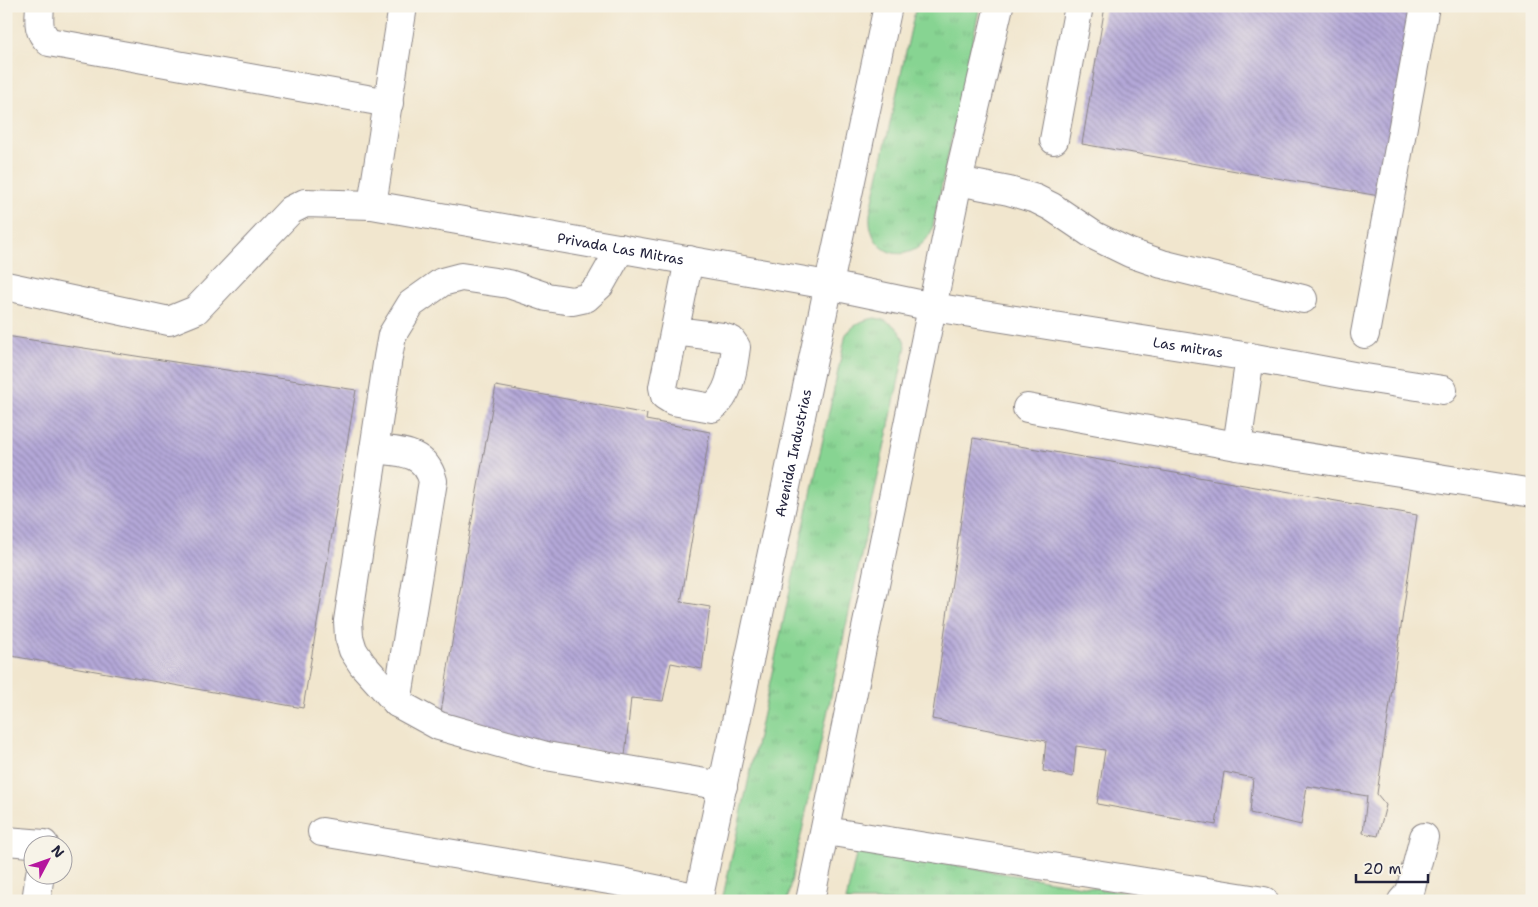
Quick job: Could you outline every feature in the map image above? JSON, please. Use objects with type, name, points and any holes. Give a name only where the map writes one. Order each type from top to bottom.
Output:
[{"type":"street","points":[[40,6],[39,26],[42,35],[49,42],[388,104]]},
{"type":"street","points":[[372,205],[403,6]]},
{"type":"street","name":"Avenida Industrias","points":[[699,899],[888,6]]},
{"type":"street","points":[[810,901],[826,831],[958,181],[999,6]]},
{"type":"street","points":[[1054,140],[1079,6]]},
{"type":"street","points":[[1365,334],[1425,6]]},
{"type":"street","points":[[958,181],[1009,190],[1036,200],[1052,207],[1095,236],[1130,253],[1162,264],[1302,299]]},
{"type":"street","name":"Privada Las Mitras","points":[[6,286],[169,321],[196,310],[291,210],[305,203],[372,205],[828,285],[933,307]]},
{"type":"street","points":[[621,248],[600,285],[586,298],[572,301],[547,297],[509,284],[461,277],[442,282],[411,304],[392,335],[348,621],[349,636],[353,650],[362,664],[397,703],[439,726],[546,756],[723,786]]},
{"type":"street","points":[[675,331],[689,260]]},
{"type":"street","name":"Las mitras","points":[[933,307],[1250,357],[1443,390]]},
{"type":"street","points":[[1236,446],[1250,357]]},
{"type":"street","points":[[1028,408],[1236,446],[1532,493]]},
{"type":"street","points":[[374,449],[404,452],[414,456],[430,470],[433,480],[397,703]]},
{"type":"street","points":[[826,831],[1264,901]]},
{"type":"street","points":[[322,832],[602,891],[699,899]]},
{"type":"street","points":[[1402,901],[1410,892],[1424,837]]},
{"type":"street","points":[[6,841],[22,842]]},
{"type":"street","points":[[36,901],[39,884]]},
{"type":"green space","points":[[916,6],[980,6],[932,230],[924,242],[914,250],[893,253],[883,248],[876,240],[871,229],[870,214]]},
{"type":"green space","points":[[875,318],[886,321],[895,327],[906,346],[787,901],[722,901],[846,334],[859,323]]},
{"type":"green space","points":[[857,850],[1176,901],[846,901]]},
{"type":"building","points":[[1105,6],[1417,6],[1385,197],[1082,144]]},
{"type":"building","points":[[6,336],[356,390],[303,708],[6,655]]},
{"type":"building","points":[[496,386],[647,414],[646,420],[710,432],[681,602],[710,607],[702,669],[671,663],[663,701],[631,698],[625,756],[456,729],[441,713],[467,547]]},
{"type":"building","points":[[973,438],[1417,515],[1377,794],[1386,805],[1378,836],[1363,833],[1367,796],[1307,786],[1301,825],[1250,813],[1253,778],[1224,772],[1216,825],[1097,804],[1105,750],[1076,746],[1073,777],[1043,771],[1046,741],[932,719]]}]
